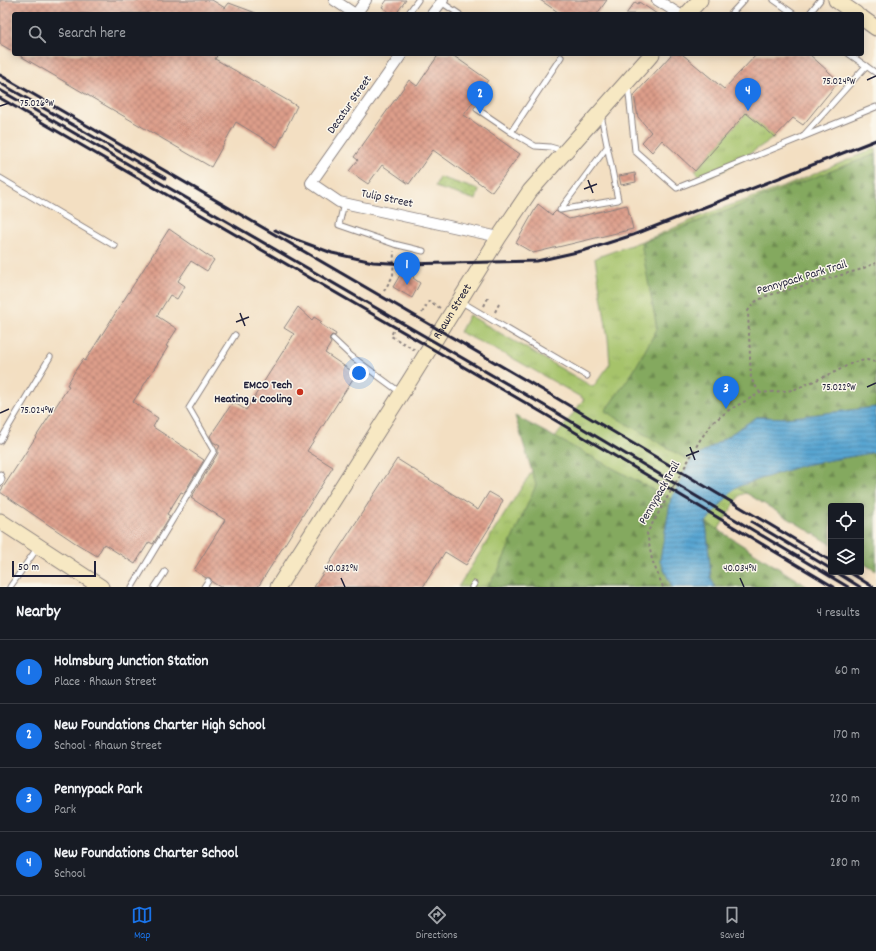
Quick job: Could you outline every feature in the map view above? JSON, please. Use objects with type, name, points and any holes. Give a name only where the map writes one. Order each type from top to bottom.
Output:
[{"type":"main road","points":[[689,12],[700,0]]},
{"type":"main road","points":[[836,0],[853,12]]},
{"type":"main road","points":[[864,19],[876,28]]},
{"type":"main road","name":"Rhawn Street","points":[[278,587],[402,393],[499,237],[530,191],[650,56]]},
{"type":"main road","points":[[0,521],[95,585]]},
{"type":"street","points":[[334,0],[353,12]]},
{"type":"street","points":[[357,12],[366,0]]},
{"type":"street","points":[[657,0],[676,12]]},
{"type":"street","points":[[434,12],[442,1]]},
{"type":"street","name":"Decatur Street","points":[[333,152],[401,56]]},
{"type":"street","name":"Tulip Street","points":[[333,152],[311,183],[339,202],[499,237]]},
{"type":"lane","points":[[409,12],[418,0]]},
{"type":"lane","points":[[733,12],[744,0]]},
{"type":"lane","points":[[774,0],[791,12]]},
{"type":"lane","points":[[811,12],[820,0]]},
{"type":"lane","points":[[442,1],[456,12]]},
{"type":"lane","points":[[853,56],[876,73]]},
{"type":"lane","points":[[511,132],[561,58]]},
{"type":"lane","points":[[802,137],[866,66]]},
{"type":"lane","points":[[627,82],[635,151],[677,188],[876,107]]},
{"type":"lane","points":[[477,109],[535,146],[550,147],[565,151]]},
{"type":"lane","points":[[600,112],[618,200],[560,210],[607,147]]},
{"type":"lane","points":[[0,178],[115,246]]},
{"type":"lane","points":[[344,203],[339,224],[394,244],[423,251]]},
{"type":"lane","points":[[459,300],[587,376]]},
{"type":"lane","points":[[132,587],[214,451],[189,408],[235,335]]},
{"type":"lane","points":[[333,339],[352,356],[402,393]]},
{"type":"lane","points":[[0,440],[50,357]]},
{"type":"lane","points":[[0,474],[2,480],[0,483]]},
{"type":"lane","points":[[10,587],[39,546]]},
{"type":"lane","points":[[155,587],[165,572]]},
{"type":"lane","points":[[204,587],[208,581]]},
{"type":"path","points":[[384,291],[393,276],[394,244]]},
{"type":"path","name":"Pennypack Park Trail","points":[[760,393],[751,379],[748,311],[754,303],[766,296],[859,270],[876,263]]},
{"type":"path","points":[[422,313],[429,301],[438,306]]},
{"type":"path","points":[[393,332],[391,336],[411,348]]},
{"type":"path","name":"Pennypack Trail","points":[[663,587],[652,560],[647,533],[700,440],[712,423],[729,410],[760,393],[793,390],[836,372],[854,362],[867,360],[876,362]]},
{"type":"green space","points":[[746,113],[775,137],[723,171],[703,179],[695,171]]},
{"type":"green space","points":[[876,148],[876,473],[813,471],[740,495],[711,541],[732,587],[458,587],[543,454],[584,399],[516,360],[460,332],[469,315],[593,387],[610,364],[608,338],[595,258],[653,237],[711,212],[786,186]]},
{"type":"green space","points":[[876,154],[876,407],[786,418],[757,417],[690,461],[605,411],[633,372],[657,329],[641,243]]},
{"type":"green space","points":[[439,177],[479,190],[476,200],[435,187]]},
{"type":"green space","points":[[515,416],[671,499],[660,560],[672,587],[486,587],[498,571],[536,485]]},
{"type":"green space","points":[[876,452],[876,571],[864,564],[864,503],[828,503],[828,542],[736,487],[803,465]]},
{"type":"green space","points":[[706,522],[808,587],[715,587],[711,578]]},
{"type":"water","points":[[876,407],[876,452],[803,465],[736,487],[706,522],[711,578],[715,587],[672,587],[660,560],[671,499],[690,461],[757,417],[786,418]]},
{"type":"building","points":[[0,0],[212,0],[225,8],[229,3],[253,12],[12,12],[12,51],[0,44]]},
{"type":"building","points":[[387,0],[406,0],[397,12],[389,12],[382,7]]},
{"type":"building","points":[[540,0],[607,0],[598,12],[558,12]]},
{"type":"building","points":[[635,2],[638,4],[639,2],[654,12],[628,12]]},
{"type":"building","points":[[20,56],[217,56],[215,59],[297,106],[277,147],[236,122],[211,167]]},
{"type":"building","points":[[438,56],[454,56],[488,80],[464,115],[520,154],[492,192],[433,150],[409,184],[382,165],[368,184],[349,171],[358,160],[354,157],[409,80],[417,86]]},
{"type":"building","points":[[670,56],[684,56],[724,89],[755,56],[811,56],[839,81],[803,125],[793,118],[775,137],[746,113],[695,171],[662,140],[652,152],[642,142],[651,132],[638,117],[634,95]]},
{"type":"building","points":[[635,173],[636,182],[621,185],[619,176]]},
{"type":"building","points":[[538,204],[552,215],[556,211],[569,219],[627,205],[633,229],[533,253],[516,243]]},
{"type":"building","points":[[169,229],[214,260],[207,271],[191,261],[178,281],[185,286],[177,299],[170,295],[157,316],[177,329],[166,346],[168,347],[133,402],[158,418],[153,427],[204,460],[184,493],[181,492],[167,514],[170,516],[153,544],[149,542],[135,564],[104,544],[97,556],[0,492],[69,386],[67,385],[75,371],[83,359],[85,361]]},
{"type":"building","points":[[403,270],[420,283],[412,298],[393,287]]},
{"type":"building","points":[[298,307],[312,320],[314,317],[322,322],[320,324],[336,334],[335,336],[332,335],[330,337],[329,340],[331,343],[325,353],[356,374],[307,451],[333,467],[258,587],[220,587],[212,582],[210,578],[206,578],[194,570],[225,520],[191,498],[218,453],[220,446],[213,442],[210,436],[233,402],[246,410],[294,334],[284,328]]},
{"type":"building","points":[[397,459],[478,510],[489,492],[503,500],[493,522],[466,565],[445,552],[423,587],[314,587]]},
{"type":"railway","points":[[0,75],[553,396],[828,559]]},
{"type":"railway","points":[[0,83],[165,178]]},
{"type":"railway","points":[[0,90],[547,407],[848,587]]},
{"type":"railway","points":[[0,98],[543,413],[834,587]]},
{"type":"railway","points":[[275,230],[332,253],[373,262],[405,264],[537,261],[586,250],[633,235],[876,140]]},
{"type":"railway","points":[[752,522],[828,567]]},
{"type":"railway","points":[[841,575],[860,587]]},
{"type":"railway","points":[[854,575],[873,587]]},
{"type":"place","name":"New Foundations Charter School","points":[[748,111]]},
{"type":"place","name":"New Foundations Charter High School","points":[[480,114]]},
{"type":"place","name":"Holmsburg Junction Station","points":[[407,285]]},
{"type":"place","name":"EMCO Tech Heating & Cooling","points":[[300,392]]},
{"type":"place","name":"Pennypack Park","points":[[726,409]]}]
